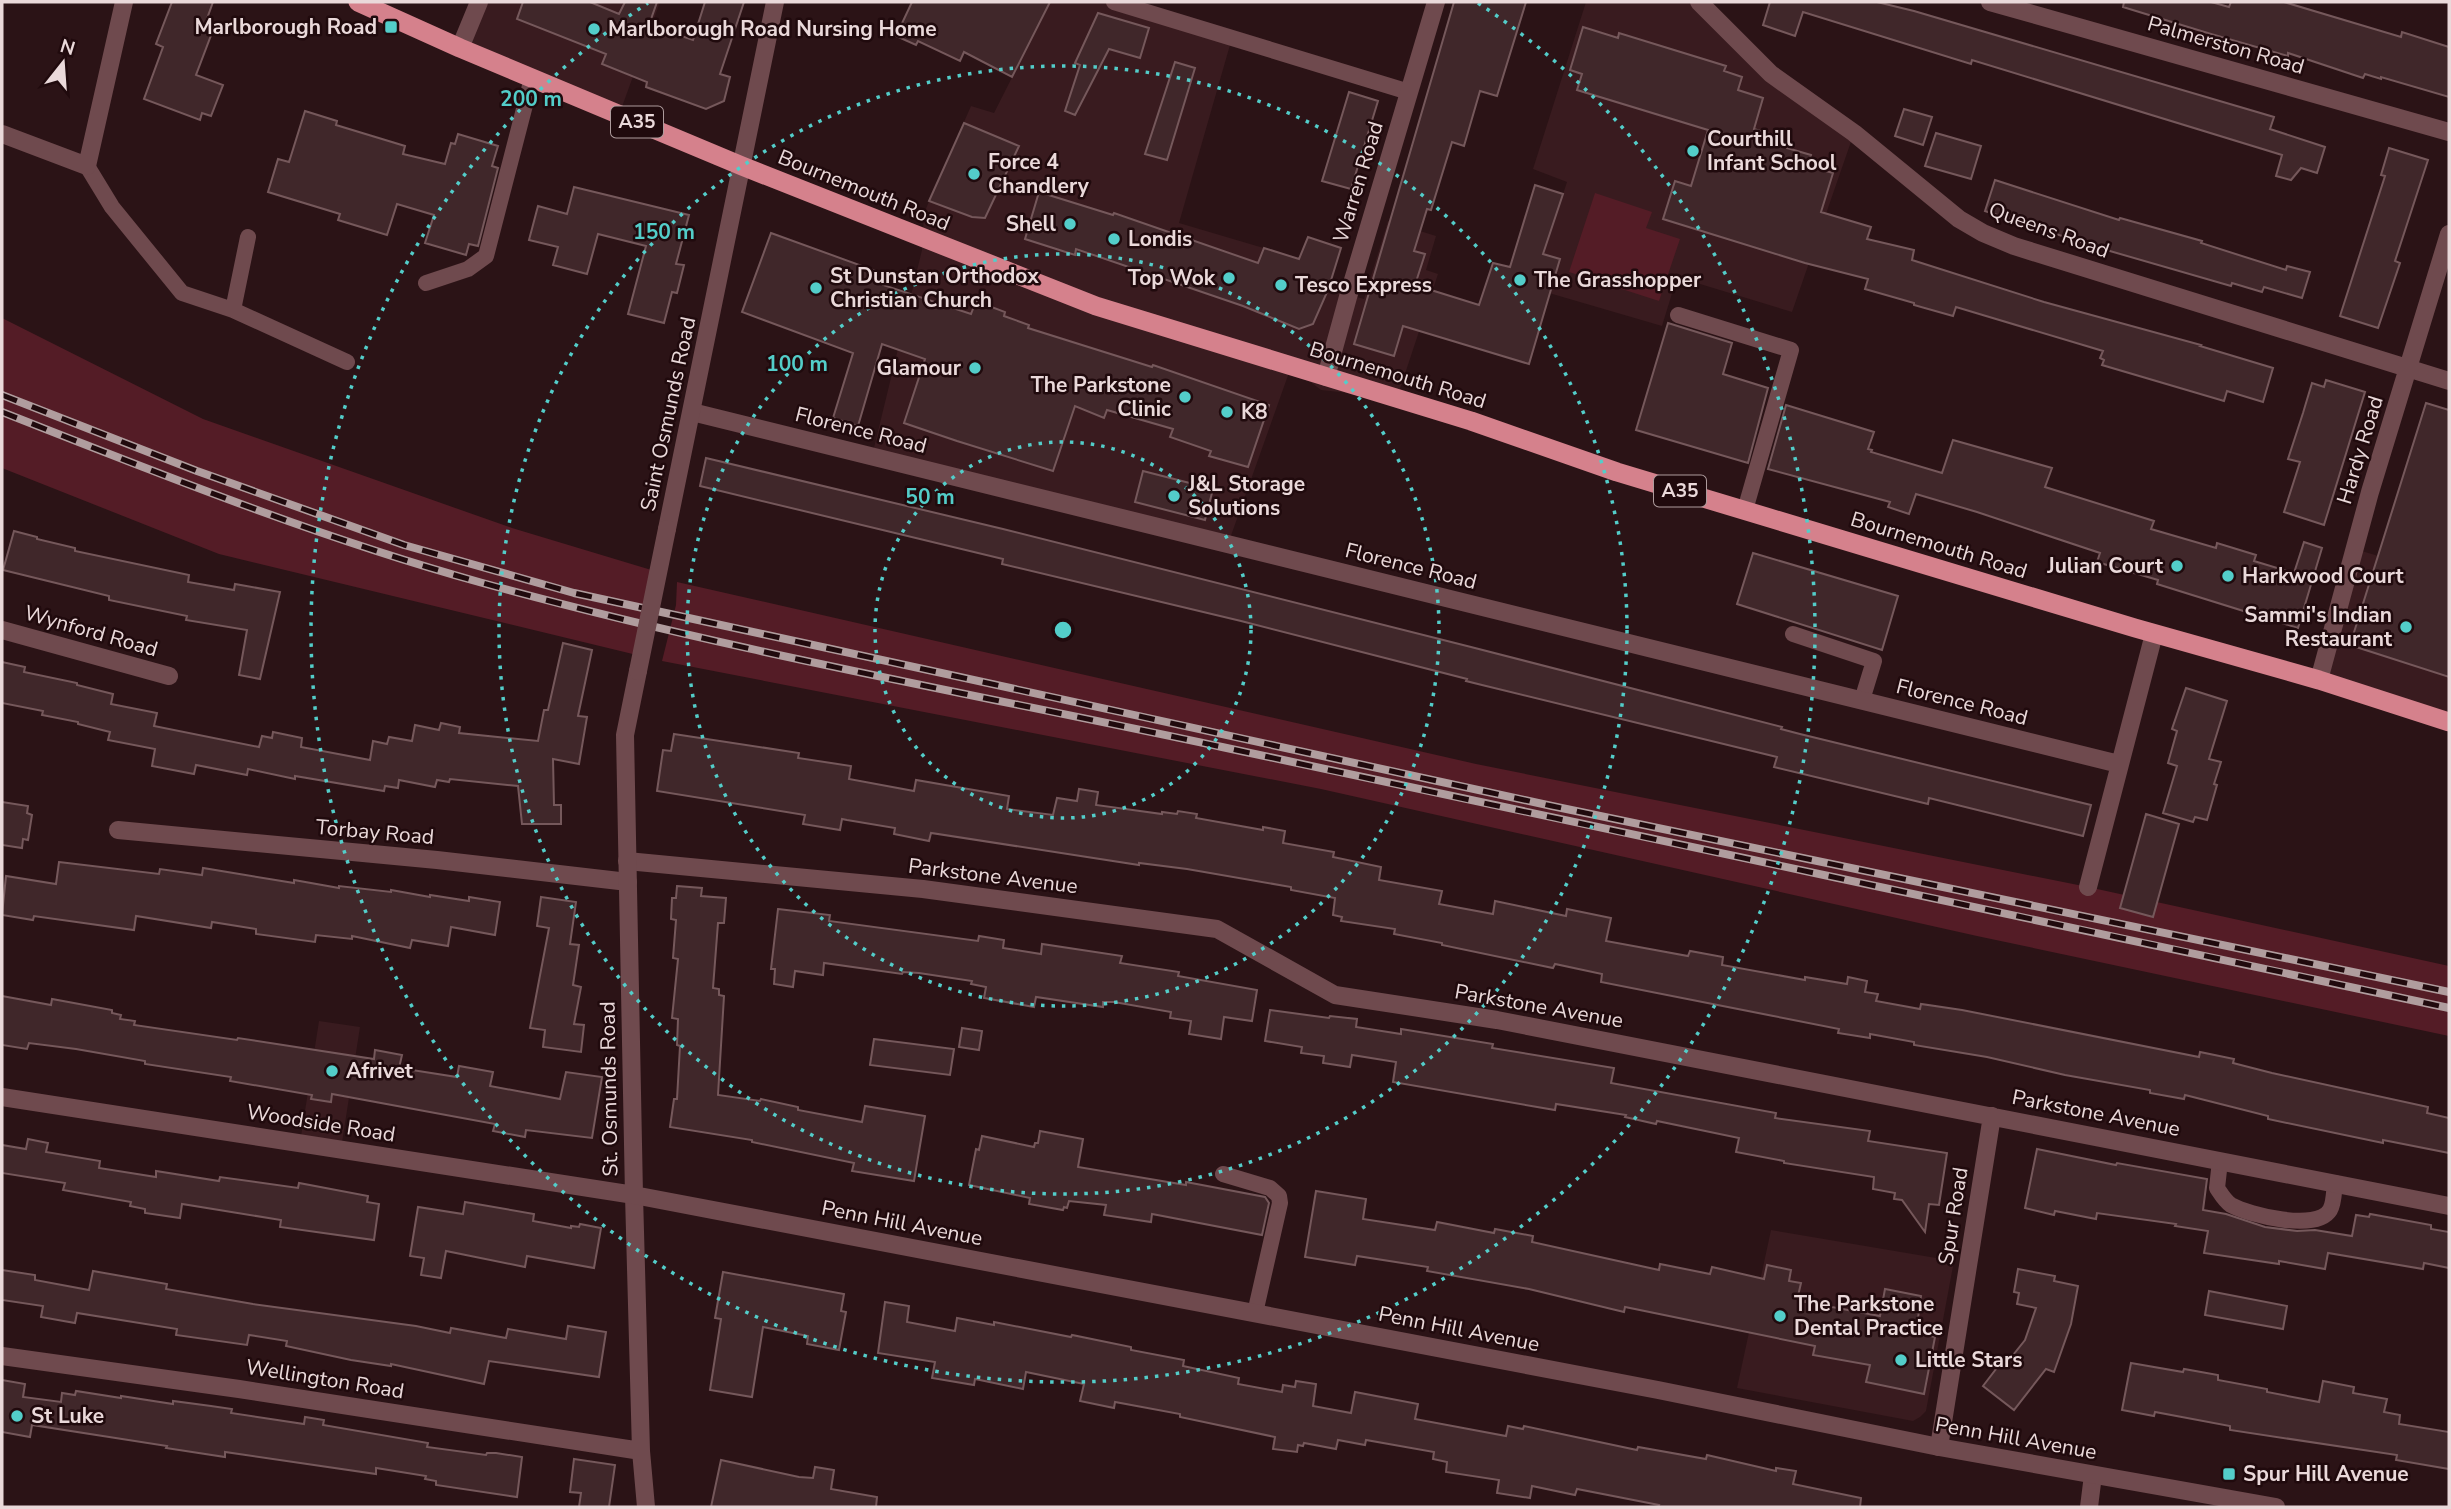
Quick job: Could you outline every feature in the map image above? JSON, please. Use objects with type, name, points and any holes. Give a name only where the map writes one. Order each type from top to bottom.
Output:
[{"type":"highway","name":"Bournemouth Road","points":[[358,2],[460,48],[742,166],[1096,306],[1471,421],[1617,471],[2154,634],[2319,680],[2449,722]]},
{"type":"street","points":[[2,135],[87,166],[124,2]]},
{"type":"street","points":[[460,48],[479,2]]},
{"type":"street","name":"Saint Osmunds Road","points":[[638,671],[775,2]]},
{"type":"street","name":"Warren Road","points":[[1326,377],[1436,2]]},
{"type":"street","name":"Queens Road","points":[[1699,2],[1771,74],[1854,132],[1959,219],[1983,233],[2014,246],[2449,382]]},
{"type":"street","name":"Palmerston Road","points":[[1990,2],[2449,132]]},
{"type":"street","name":"Hardy Road","points":[[2319,680],[2370,492],[2449,234]]},
{"type":"street","name":"Florence Road","points":[[692,412],[2119,764]]},
{"type":"street","name":"Wynford Road","points":[[2,630],[169,676]]},
{"type":"street","points":[[2088,887],[2154,634]]},
{"type":"street","name":"St. Osmunds Road","points":[[638,671],[625,735],[640,1451],[646,1507]]},
{"type":"street","name":"Torbay Road","points":[[118,830],[437,860],[628,882]]},
{"type":"street","name":"Parkstone Avenue","points":[[627,861],[923,889],[1217,929],[1335,995],[1510,1023],[2449,1206]]},
{"type":"street","name":"Woodside Road","points":[[2,1097],[634,1195]]},
{"type":"street","name":"Spur Road","points":[[1939,1447],[1992,1116]]},
{"type":"street","name":"Penn Hill Avenue","points":[[634,1195],[1658,1390],[1939,1447],[2276,1507]]},
{"type":"street","name":"Wellington Road","points":[[2,1356],[239,1389],[640,1451]]},
{"type":"street","points":[[2089,1507],[2093,1475]]},
{"type":"lane","points":[[1114,2],[1409,92]]},
{"type":"lane","points":[[426,284],[468,269],[486,257],[532,78]]},
{"type":"lane","points":[[87,166],[112,207],[182,293],[233,310],[347,362]]},
{"type":"lane","points":[[233,310],[248,237]]},
{"type":"lane","points":[[1678,315],[1791,350],[1745,510]]},
{"type":"lane","points":[[1793,634],[1874,661],[1862,701]]},
{"type":"lane","points":[[2220,1161],[2217,1188],[2229,1204],[2274,1219],[2320,1218],[2330,1210],[2335,1183]]},
{"type":"lane","points":[[1223,1174],[1270,1188],[1279,1196],[1280,1203],[1255,1313]]},
{"type":"shaded area","name":"Marlborough Road Nursing Home","points":[[479,2],[660,2],[619,115],[460,48]]},
{"type":"shaded area","points":[[1050,2],[1114,2],[1232,38],[1179,223],[1301,259],[1294,280],[1364,299],[1388,221],[1436,236],[1426,270],[1438,274],[1397,398],[1321,390],[1291,367],[1228,544],[872,456],[922,250],[924,213],[971,106],[994,113]]},
{"type":"shaded area","name":"Courthill Infant School","points":[[1586,2],[1699,2],[1854,133],[1792,312],[1677,277],[1662,326],[1549,293],[1543,254],[1567,182],[1533,169]]},
{"type":"shaded area","points":[[1595,193],[1652,212],[1646,228],[1680,239],[1659,301],[1569,272]]},
{"type":"shaded area","points":[[2,318],[203,419],[512,528],[658,572],[641,656],[219,554],[2,468]]},
{"type":"shaded area","points":[[2355,549],[2449,577],[2449,722],[2319,680]]},
{"type":"shaded area","points":[[677,582],[1476,764],[2088,887],[2449,966],[2449,1036],[1977,936],[1321,789],[662,661],[676,605]]},
{"type":"shaded area","points":[[319,1021],[360,1027],[341,1149],[300,1143]]},
{"type":"shaded area","points":[[1771,1230],[1954,1261],[1926,1411],[1920,1417],[1913,1421],[1737,1388]]},
{"type":"building","points":[[172,2],[213,2],[204,27],[213,30],[196,75],[223,85],[211,116],[202,113],[200,120],[144,99],[163,47],[156,44]]},
{"type":"building","points":[[523,2],[590,2],[619,14],[625,2],[657,2],[649,25],[693,40],[705,2],[744,2],[720,74],[730,77],[724,101],[706,109],[646,87],[647,82],[602,64],[606,54],[517,19]]},
{"type":"building","points":[[912,2],[1050,2],[1012,77],[964,52],[960,61],[918,41],[916,45],[896,36]]},
{"type":"building","points":[[1454,2],[1526,2],[1497,96],[1480,91],[1464,146],[1452,142],[1431,210],[1427,209],[1414,251],[1425,254],[1415,285],[1479,305],[1493,263],[1510,267],[1535,185],[1563,194],[1543,254],[1560,259],[1529,364],[1403,326],[1394,356],[1354,344]]},
{"type":"building","points":[[1770,2],[1877,2],[1914,11],[2274,117],[2270,129],[2325,147],[2317,173],[2301,168],[2291,180],[2276,176],[2282,155],[1972,60],[1971,64],[1803,12],[1795,36],[1763,25]]},
{"type":"building","points":[[2124,2],[2211,2],[2229,7],[2231,2],[2284,2],[2401,37],[2402,32],[2449,47],[2449,97],[2381,77],[2365,74],[2363,78],[2288,53],[2288,56],[2211,34],[2123,7]]},
{"type":"building","points":[[1098,13],[1149,28],[1140,58],[1109,49],[1075,115],[1065,111],[1080,65],[1075,63]]},
{"type":"building","points":[[1583,27],[1618,38],[1619,33],[1726,66],[1724,71],[1742,77],[1738,90],[1763,98],[1754,129],[1789,140],[1787,148],[1811,155],[1808,166],[1833,173],[1821,212],[1871,227],[1867,239],[1914,250],[1912,260],[2044,302],[2201,345],[2273,368],[2263,402],[2227,391],[2224,401],[2102,365],[2104,360],[2100,358],[2103,351],[1956,307],[1953,316],[1914,305],[1865,289],[1868,279],[1805,263],[1663,219],[1675,181],[1691,186],[1708,130],[1577,90],[1582,74],[1570,70]]},
{"type":"building","points":[[1175,62],[1195,68],[1167,160],[1145,154]]},
{"type":"building","points":[[1349,92],[1378,101],[1351,189],[1322,181]]},
{"type":"building","points":[[1904,109],[1932,117],[1923,145],[1895,136]]},
{"type":"building","points":[[305,111],[337,121],[336,125],[405,146],[403,154],[445,164],[451,143],[455,144],[458,134],[498,146],[492,166],[498,168],[478,246],[469,244],[466,255],[425,243],[434,215],[397,204],[387,235],[338,220],[340,214],[268,192],[278,159],[289,162]]},
{"type":"building","name":"Force 4 Chandlery","points":[[964,123],[1019,146],[985,218],[972,217],[929,201]]},
{"type":"building","points":[[1936,133],[1981,146],[1971,179],[1925,166]]},
{"type":"building","points":[[2389,148],[2428,160],[2395,261],[2400,263],[2378,328],[2340,316],[2385,176],[2381,175]]},
{"type":"building","points":[[1995,180],[2119,220],[2120,218],[2202,241],[2201,243],[2286,270],[2287,266],[2310,272],[2302,298],[2264,287],[2262,292],[2232,283],[2231,286],[1985,211]]},
{"type":"building","points":[[574,187],[689,215],[676,264],[684,265],[677,293],[672,292],[664,323],[628,314],[646,246],[598,234],[587,274],[553,265],[558,247],[529,240],[538,206],[567,214]]},
{"type":"building","points":[[1039,192],[1113,215],[1114,213],[1258,263],[1264,248],[1299,259],[1308,237],[1341,248],[1328,290],[1313,324],[1299,329],[1243,306],[1076,249],[1075,255],[1025,239]]},
{"type":"building","points":[[771,233],[887,275],[883,285],[971,314],[976,301],[1005,312],[1004,316],[1029,325],[1028,328],[1152,367],[1153,365],[1269,405],[1248,467],[1209,456],[1211,451],[1170,437],[1173,429],[1107,410],[1104,418],[1075,406],[1053,471],[957,441],[904,423],[925,359],[882,344],[858,426],[833,418],[853,353],[742,312]]},
{"type":"building","points":[[1668,323],[1732,343],[1723,374],[1768,388],[1748,463],[1636,430]]},
{"type":"building","points":[[2326,380],[2365,392],[2324,525],[2284,512],[2300,462],[2288,459],[2312,383],[2324,387]]},
{"type":"building","points":[[2426,403],[2449,410],[2449,677],[2350,645]]},
{"type":"building","points":[[1786,405],[1874,432],[1868,449],[1872,450],[1871,452],[1942,473],[1953,440],[2052,468],[2045,487],[2154,521],[2151,529],[2216,548],[2217,543],[2256,555],[2254,561],[2294,573],[2304,542],[2322,548],[2298,628],[2157,584],[2158,580],[2097,562],[2100,553],[1977,512],[1916,494],[1909,514],[1888,507],[1890,502],[1768,469]]},
{"type":"building","points":[[706,458],[1003,529],[1471,647],[1782,727],[1781,729],[1800,734],[2091,805],[2083,836],[1929,798],[1928,804],[1774,767],[1777,757],[1466,681],[1467,679],[1241,621],[1002,564],[1003,559],[700,486]]},
{"type":"building","name":"J&L Storage Solutions","points":[[1143,471],[1213,489],[1205,520],[1135,502]]},
{"type":"building","points":[[14,531],[75,548],[75,551],[189,575],[188,582],[234,590],[235,584],[280,592],[260,679],[239,675],[247,630],[186,620],[187,616],[109,600],[109,596],[3,570]]},
{"type":"building","points":[[1753,553],[1898,596],[1882,650],[1737,604]]},
{"type":"building","points":[[563,643],[592,650],[578,716],[587,717],[579,764],[553,759],[554,805],[561,805],[561,824],[522,824],[518,786],[450,779],[449,782],[437,780],[435,787],[399,780],[398,788],[385,786],[384,791],[295,776],[295,779],[248,769],[247,775],[196,765],[194,774],[152,766],[155,749],[108,740],[110,732],[42,715],[43,711],[2,703],[2,662],[25,667],[24,672],[113,694],[111,704],[157,713],[154,726],[259,747],[262,736],[272,738],[273,732],[302,738],[301,747],[370,760],[373,741],[387,744],[389,737],[412,741],[415,725],[439,730],[441,723],[460,727],[459,733],[538,741]]},
{"type":"building","points":[[2186,688],[2227,701],[2209,759],[2221,762],[2214,784],[2217,785],[2207,820],[2195,817],[2193,822],[2163,813],[2177,766],[2168,763],[2177,731],[2172,729]]},
{"type":"building","points":[[674,734],[799,753],[798,758],[851,766],[849,779],[914,791],[916,780],[1009,796],[1007,809],[1053,815],[1057,798],[1077,801],[1079,789],[1098,792],[1096,805],[1162,814],[1177,814],[1178,811],[1197,814],[1196,818],[1263,830],[1263,827],[1285,831],[1283,843],[1334,852],[1333,857],[1381,867],[1379,880],[1442,891],[1439,904],[1493,914],[1495,901],[1566,916],[1567,909],[1611,918],[1606,941],[1688,956],[1690,951],[1723,957],[1722,965],[1805,980],[1805,977],[1847,984],[1848,977],[1867,981],[1865,992],[1878,994],[1876,1001],[1920,1009],[1921,1004],[1962,1010],[2199,1057],[2200,1052],[2234,1059],[2233,1063],[2272,1073],[2428,1107],[2427,1113],[2449,1118],[2449,1153],[2383,1140],[2383,1143],[2268,1119],[2268,1116],[2185,1095],[2184,1099],[2150,1093],[2150,1090],[1914,1045],[1914,1042],[1870,1034],[1870,1038],[1838,1033],[1839,1029],[1601,982],[1602,974],[1555,964],[1553,968],[1394,934],[1395,929],[1341,921],[1342,917],[1333,915],[1335,898],[1291,890],[1291,887],[1187,869],[1139,865],[931,833],[929,841],[894,834],[895,828],[842,819],[840,830],[803,824],[805,815],[657,791],[663,750],[671,751]]},
{"type":"building","points":[[2,802],[28,806],[27,813],[32,815],[28,840],[23,839],[22,848],[2,845]]},
{"type":"building","points":[[2146,814],[2179,824],[2153,917],[2120,908]]},
{"type":"building","points":[[59,862],[159,874],[160,869],[202,875],[203,868],[294,883],[294,880],[339,888],[391,890],[430,897],[469,901],[469,897],[500,902],[495,935],[451,927],[448,946],[412,940],[410,948],[352,936],[352,939],[316,935],[315,942],[256,934],[256,929],[212,922],[211,928],[136,916],[134,930],[34,916],[33,920],[2,915],[6,876],[56,884]]},
{"type":"building","points":[[677,886],[702,888],[701,896],[726,898],[724,923],[718,923],[713,988],[719,989],[719,995],[724,996],[718,1095],[761,1099],[798,1107],[798,1110],[862,1122],[865,1106],[925,1116],[914,1181],[852,1171],[854,1163],[752,1140],[670,1127],[674,1099],[677,1099],[680,1046],[677,1045],[678,1019],[672,1018],[678,959],[673,958],[676,920],[671,919],[672,898],[676,898]]},
{"type":"building","points":[[541,897],[576,902],[570,944],[579,945],[573,985],[581,987],[574,1024],[584,1025],[581,1052],[543,1047],[545,1030],[530,1028],[549,928],[537,926]]},
{"type":"building","points":[[778,909],[830,915],[829,921],[978,941],[979,936],[1004,940],[1003,948],[1041,954],[1042,944],[1122,956],[1120,963],[1179,972],[1178,976],[1257,990],[1252,1021],[1224,1017],[1221,1039],[1189,1034],[1191,1021],[1170,1018],[1171,1012],[1114,1002],[1103,1002],[1103,1007],[1036,997],[1034,1007],[984,998],[986,987],[971,984],[972,981],[824,963],[823,975],[795,971],[793,987],[774,984],[775,969],[771,969]]},
{"type":"building","points":[[2,996],[51,1005],[52,999],[112,1010],[112,1013],[121,1015],[120,1019],[135,1021],[134,1025],[237,1040],[238,1038],[374,1059],[375,1050],[402,1055],[399,1068],[457,1077],[459,1066],[493,1072],[490,1086],[560,1099],[566,1072],[602,1077],[592,1138],[526,1130],[525,1137],[493,1131],[495,1124],[332,1094],[331,1102],[311,1099],[312,1095],[230,1081],[231,1077],[145,1064],[145,1061],[29,1043],[27,1049],[2,1045]]},
{"type":"building","points":[[1270,1010],[1357,1019],[1356,1027],[1401,1034],[1401,1029],[1493,1044],[1492,1048],[1614,1068],[1611,1083],[1776,1113],[1775,1118],[1870,1131],[1868,1141],[1947,1153],[1939,1205],[1929,1204],[1925,1232],[1902,1200],[1894,1199],[1895,1193],[1873,1189],[1874,1177],[1784,1163],[1736,1152],[1739,1138],[1657,1121],[1656,1124],[1625,1117],[1626,1115],[1556,1104],[1555,1110],[1393,1082],[1396,1062],[1352,1055],[1350,1067],[1323,1063],[1324,1056],[1301,1053],[1302,1047],[1265,1041]]},
{"type":"building","points":[[962,1028],[982,1031],[979,1050],[959,1047]]},
{"type":"building","points":[[874,1039],[954,1049],[950,1075],[870,1065]]},
{"type":"building","points":[[1040,1131],[1083,1139],[1078,1167],[1186,1185],[1186,1182],[1265,1197],[1269,1203],[1262,1235],[1152,1214],[1151,1222],[1104,1215],[1106,1205],[1069,1201],[1067,1208],[1064,1207],[1063,1210],[1029,1204],[1030,1198],[969,1185],[976,1149],[979,1150],[982,1136],[1034,1147],[1035,1143],[1038,1143]]},
{"type":"building","points":[[28,1139],[48,1143],[46,1152],[100,1161],[99,1168],[156,1177],[156,1171],[219,1181],[220,1177],[298,1188],[299,1183],[368,1196],[367,1202],[379,1204],[374,1240],[280,1227],[281,1220],[182,1204],[180,1218],[145,1213],[145,1209],[130,1206],[131,1202],[63,1190],[65,1183],[2,1173],[2,1145],[26,1149]]},
{"type":"building","points":[[2037,1149],[2207,1179],[2203,1210],[2226,1214],[2265,1227],[2315,1230],[2352,1236],[2356,1215],[2369,1217],[2370,1214],[2431,1225],[2431,1229],[2449,1232],[2449,1268],[2424,1263],[2423,1269],[2328,1253],[2325,1269],[2279,1261],[2279,1264],[2204,1253],[2208,1231],[2097,1213],[2096,1219],[2055,1211],[2054,1215],[2025,1208]]},
{"type":"building","points":[[1316,1191],[1366,1199],[1363,1219],[1435,1230],[1437,1222],[1494,1233],[1495,1229],[1533,1236],[1532,1242],[1659,1270],[1660,1264],[1710,1274],[1712,1267],[1764,1279],[1767,1265],[1791,1270],[1789,1281],[1801,1283],[1798,1296],[1806,1298],[1805,1302],[1880,1316],[1885,1289],[1921,1296],[1916,1333],[1935,1337],[1924,1394],[1866,1382],[1870,1365],[1813,1355],[1815,1346],[1625,1307],[1624,1312],[1529,1289],[1427,1271],[1428,1267],[1357,1256],[1355,1265],[1305,1257]]},
{"type":"building","points":[[465,1202],[534,1214],[533,1221],[571,1228],[579,1227],[580,1224],[601,1228],[594,1268],[527,1256],[525,1267],[446,1251],[441,1278],[421,1275],[424,1258],[410,1256],[418,1207],[463,1214]]},
{"type":"building","points":[[2018,1269],[2055,1276],[2054,1281],[2078,1286],[2071,1324],[2054,1372],[2046,1369],[2014,1410],[1983,1386],[2003,1360],[2009,1360],[2025,1340],[2036,1308],[2017,1304],[2019,1293],[2014,1292]]},
{"type":"building","points":[[2,1270],[35,1275],[35,1280],[89,1290],[93,1271],[167,1284],[166,1289],[450,1333],[451,1328],[506,1338],[508,1329],[566,1339],[568,1326],[606,1332],[599,1377],[489,1361],[484,1384],[391,1364],[351,1360],[286,1346],[287,1341],[249,1335],[247,1345],[176,1335],[177,1329],[77,1313],[75,1323],[41,1317],[43,1306],[2,1300]]},
{"type":"building","points":[[723,1272],[844,1294],[841,1311],[846,1312],[839,1350],[807,1344],[808,1336],[763,1327],[752,1397],[710,1390],[721,1319],[715,1318]]},
{"type":"building","points":[[2209,1291],[2287,1306],[2283,1329],[2205,1315]]},
{"type":"building","points":[[885,1302],[909,1306],[907,1322],[955,1331],[957,1318],[994,1325],[994,1322],[1071,1337],[1072,1335],[1184,1360],[1183,1366],[1239,1378],[1238,1384],[1282,1392],[1283,1385],[1295,1387],[1296,1381],[1316,1384],[1313,1406],[1351,1413],[1355,1392],[1418,1404],[1415,1419],[1506,1436],[1508,1426],[1523,1429],[1524,1426],[1637,1450],[1638,1447],[1706,1459],[1707,1455],[1776,1471],[1776,1468],[1796,1471],[1793,1484],[1861,1498],[1860,1507],[1658,1507],[1659,1505],[1577,1489],[1575,1495],[1532,1486],[1530,1498],[1497,1493],[1499,1480],[1446,1472],[1447,1462],[1433,1459],[1434,1452],[1366,1440],[1365,1445],[1338,1440],[1336,1449],[1304,1443],[1303,1446],[1298,1445],[1297,1452],[1273,1449],[1275,1437],[1180,1417],[1180,1414],[1115,1402],[1114,1408],[1080,1401],[1084,1384],[1026,1372],[1023,1389],[975,1379],[974,1385],[932,1378],[935,1362],[878,1353]]},
{"type":"building","points":[[2131,1363],[2218,1375],[2218,1380],[2319,1402],[2323,1381],[2354,1387],[2353,1393],[2387,1399],[2384,1412],[2400,1415],[2399,1424],[2449,1432],[2449,1469],[2396,1460],[2397,1455],[2230,1430],[2230,1426],[2155,1412],[2154,1416],[2122,1410]]},
{"type":"building","points":[[2,1380],[25,1384],[23,1397],[61,1402],[62,1393],[75,1395],[76,1391],[173,1404],[173,1401],[232,1409],[231,1413],[304,1424],[305,1417],[324,1420],[323,1425],[428,1443],[427,1447],[522,1457],[517,1497],[436,1485],[436,1481],[425,1479],[426,1476],[376,1468],[376,1474],[225,1452],[225,1457],[32,1425],[30,1437],[2,1432]]},
{"type":"building","points":[[574,1459],[615,1465],[609,1507],[579,1507],[581,1493],[570,1492]]},
{"type":"building","points":[[721,1460],[799,1477],[813,1478],[815,1467],[834,1470],[831,1489],[877,1497],[876,1507],[711,1507]]},
{"type":"railway","points":[[2,395],[197,471],[404,545],[574,593],[1552,806],[2449,992]]},
{"type":"railway","points":[[2,412],[238,503],[358,545],[479,582],[664,629],[2449,1008]]},
{"type":"place","name":"Marlborough Road","points":[[391,27]]},
{"type":"place","name":"Marlborough Road Nursing Home","points":[[594,29]]},
{"type":"place","name":"Courthill Infant School","points":[[1693,151]]},
{"type":"place","name":"Force 4 Chandlery","points":[[974,174]]},
{"type":"place","name":"Shell","points":[[1070,224]]},
{"type":"place","name":"Londis","points":[[1114,239]]},
{"type":"place","name":"Top Wok","points":[[1229,278]]},
{"type":"place","name":"The Grasshopper","points":[[1520,280]]},
{"type":"place","name":"Tesco Express","points":[[1281,285]]},
{"type":"place","name":"St Dunstan Orthodox Christian Church","points":[[816,288]]},
{"type":"place","name":"Glamour","points":[[975,368]]},
{"type":"place","name":"The Parkstone Clinic","points":[[1185,397]]},
{"type":"place","name":"K8","points":[[1227,412]]},
{"type":"place","name":"J&L Storage Solutions","points":[[1174,496]]},
{"type":"place","name":"Julian Court","points":[[2177,566]]},
{"type":"place","name":"Harkwood Court","points":[[2228,576]]},
{"type":"place","name":"Sammi's Indian Restaurant","points":[[2406,627]]},
{"type":"place","name":"Afrivet","points":[[332,1071]]},
{"type":"place","name":"The Parkstone Dental Practice","points":[[1780,1316]]},
{"type":"place","name":"Little Stars","points":[[1901,1360]]},
{"type":"place","name":"St Luke","points":[[17,1416]]},
{"type":"place","name":"Spur Hill Avenue","points":[[2229,1474]]}]
